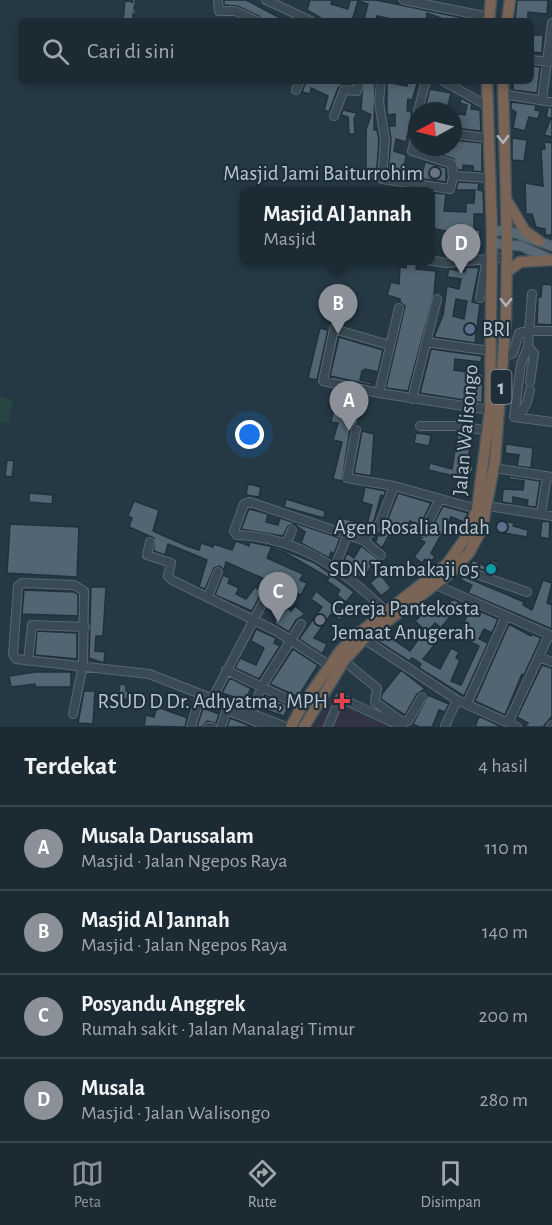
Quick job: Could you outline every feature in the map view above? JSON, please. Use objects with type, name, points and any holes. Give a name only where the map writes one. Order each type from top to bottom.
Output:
[{"type":"highway","points":[[489,18],[491,0]]},
{"type":"highway","points":[[507,18],[510,0]]},
{"type":"highway","name":"1","points":[[487,84],[488,178],[492,237]]},
{"type":"highway","name":"1","points":[[503,84],[507,243]]},
{"type":"highway","points":[[504,196],[525,231],[539,240]]},
{"type":"highway","name":"Jalan Walisongo","points":[[490,470],[488,431],[494,412],[489,257],[492,237]]},
{"type":"highway","name":"Jalan Walisongo","points":[[304,727],[344,661],[364,639],[436,585],[456,567],[475,543],[490,470],[494,412],[503,357],[507,243]]},
{"type":"highway","points":[[507,272],[520,262],[552,260]]},
{"type":"highway","name":"Jalan Walisongo","points":[[291,727],[329,665],[354,637],[447,564],[483,508]]},
{"type":"main road","points":[[492,237],[506,230],[552,246]]},
{"type":"main road","points":[[492,237],[537,251],[552,260]]},
{"type":"street","points":[[218,0],[219,11],[243,13],[252,18]]},
{"type":"street","points":[[266,0],[305,18]]},
{"type":"street","points":[[404,0],[485,18]]},
{"type":"street","points":[[542,100],[549,62],[552,23]]},
{"type":"street","points":[[534,60],[549,62]]},
{"type":"street","points":[[296,90],[299,84]]},
{"type":"street","points":[[334,116],[344,90],[357,91],[356,84]]},
{"type":"street","points":[[381,84],[379,102],[385,148],[382,177],[384,180],[450,189],[453,178],[452,164],[425,156]]},
{"type":"street","points":[[420,102],[425,84]]},
{"type":"street","points":[[448,84],[486,105]]},
{"type":"street","points":[[502,94],[552,102]]},
{"type":"street","points":[[462,135],[487,138]]},
{"type":"street","points":[[453,178],[460,176],[488,178]]},
{"type":"street","points":[[480,298],[489,257]]},
{"type":"street","points":[[435,262],[446,263],[507,257]]},
{"type":"street","points":[[516,417],[521,364],[528,347],[532,294]]},
{"type":"street","points":[[412,399],[436,298]]},
{"type":"street","points":[[379,393],[399,308]]},
{"type":"street","points":[[389,345],[334,329],[323,381],[412,399],[552,422]]},
{"type":"street","points":[[503,357],[513,353],[519,333],[552,331]]},
{"type":"street","points":[[426,342],[491,351]]},
{"type":"street","points":[[516,417],[527,402],[530,386],[534,353],[528,347]]},
{"type":"street","points":[[420,426],[461,426],[488,431]]},
{"type":"street","points":[[356,430],[346,475],[349,479],[394,486],[483,508],[552,516]]},
{"type":"street","points":[[490,470],[550,476],[541,514]]},
{"type":"street","points":[[363,540],[380,523],[394,486]]},
{"type":"street","points":[[423,532],[440,499]]},
{"type":"street","points":[[381,555],[363,540],[250,502],[244,504],[234,531],[236,535],[264,537],[287,542],[335,567],[386,611]]},
{"type":"street","points":[[287,542],[292,530]]},
{"type":"street","points":[[335,567],[347,536]]},
{"type":"street","points":[[150,542],[147,555],[171,563],[168,577],[255,620],[329,665]]},
{"type":"street","points":[[456,567],[527,592]]},
{"type":"street","points":[[208,597],[218,572]]},
{"type":"street","points":[[73,714],[83,665],[86,597],[81,589],[74,585],[20,584],[13,654],[16,659],[28,662],[83,665],[149,674],[286,727]]},
{"type":"street","points":[[364,639],[457,700],[511,725],[550,636],[436,585]]},
{"type":"street","points":[[213,698],[268,593]]},
{"type":"street","points":[[466,704],[506,616]]},
{"type":"street","points":[[251,715],[262,686],[301,624]]},
{"type":"street","points":[[28,662],[33,625],[85,627]]},
{"type":"street","points":[[539,657],[552,662]]},
{"type":"street","points":[[344,661],[377,688],[375,702],[403,722],[408,721],[422,697]]},
{"type":"street","points":[[226,670],[302,706]]},
{"type":"street","points":[[325,691],[403,727]]},
{"type":"street","points":[[191,727],[201,694]]},
{"type":"street","points":[[328,727],[340,698]]},
{"type":"street","points":[[445,726],[457,700]]},
{"type":"street","points":[[221,727],[228,706]]},
{"type":"street","points":[[251,715],[269,727]]},
{"type":"path","points":[[134,0],[134,18]]},
{"type":"shaded area","name":"RSUD D Dr. Adhyatma, MPH","points":[[336,692],[372,710],[409,727],[313,727]]},
{"type":"green space","points":[[0,396],[13,400],[9,422],[0,424]]},
{"type":"building","points":[[125,0],[135,3],[132,18],[123,18]]},
{"type":"building","points":[[224,0],[246,0],[280,18],[261,18],[237,6],[224,5]]},
{"type":"building","points":[[310,0],[332,0],[331,4],[348,9],[350,0],[376,0],[463,18],[441,18],[427,13],[426,18],[377,16],[377,18],[364,18],[368,4],[358,1],[353,18],[321,18],[307,10]]},
{"type":"building","points":[[517,0],[548,0],[547,14],[528,12],[528,18],[515,18]]},
{"type":"building","points":[[534,35],[543,35],[542,53],[534,52]]},
{"type":"building","points":[[534,66],[540,67],[537,93],[513,90],[513,84],[534,84]]},
{"type":"building","points":[[305,84],[343,84],[338,88],[329,112],[324,110],[328,96],[311,88],[310,94],[302,92]]},
{"type":"building","points":[[363,84],[375,84],[374,130],[377,130],[379,140],[376,179],[366,180],[366,130],[371,115],[361,110]]},
{"type":"building","points":[[387,84],[407,86],[407,84],[417,84],[412,100],[408,99],[406,142],[396,139],[394,151],[406,155],[404,170],[422,174],[425,162],[446,168],[446,182],[388,174],[391,140],[389,126],[395,126],[395,114],[387,115]]},
{"type":"building","points":[[430,89],[451,93],[449,102],[426,102]]},
{"type":"building","points":[[461,98],[472,104],[471,109],[480,110],[481,131],[462,129],[462,114],[465,115],[467,105],[460,102]]},
{"type":"building","points":[[511,102],[536,105],[535,110],[540,111],[538,119],[529,117],[525,131],[513,128],[516,112],[511,109]]},
{"type":"building","points":[[548,107],[552,108],[552,137],[544,135],[551,118],[546,117]]},
{"type":"building","points":[[343,110],[357,113],[354,119],[355,134],[349,134],[348,117],[341,115]]},
{"type":"building","points":[[512,138],[527,140],[524,161],[512,160]]},
{"type":"building","points":[[462,141],[482,143],[482,172],[473,171],[473,166],[463,165],[463,170],[458,170],[454,159],[445,156],[462,156]]},
{"type":"building","points":[[544,142],[552,143],[552,235],[545,235],[545,229],[536,227],[532,214],[526,214],[525,183],[543,186],[541,149],[545,149]]},
{"type":"building","points":[[458,182],[479,183],[478,190],[483,191],[484,214],[474,214],[474,230],[480,230],[480,238],[459,240],[459,235],[446,234],[446,231],[435,229],[435,193],[446,194],[444,211],[466,212],[466,203],[474,203],[475,190],[456,190]]},
{"type":"building","points":[[406,265],[416,265],[416,269],[436,271],[434,294],[408,391],[386,388],[405,306],[400,299],[387,295],[391,282],[399,284],[400,267],[406,268]]},
{"type":"building","points":[[466,267],[479,268],[472,302],[480,304],[475,343],[434,337],[443,315],[447,286],[459,289],[461,279],[447,277],[449,269],[465,272]],"holes":[[[456,299],[467,301],[464,319],[453,316]]]},
{"type":"building","points":[[542,284],[552,285],[552,325],[537,324],[538,297],[541,297]]},
{"type":"building","points":[[320,328],[328,330],[317,380],[308,378]]},
{"type":"building","points":[[339,337],[383,350],[378,372],[365,369],[362,371],[360,380],[372,383],[371,385],[330,376]]},
{"type":"building","points":[[431,349],[482,356],[481,362],[455,359],[454,370],[483,374],[482,403],[420,393]]},
{"type":"building","points":[[333,412],[360,416],[357,424],[350,429],[342,481],[333,479],[342,442],[333,440],[338,423],[331,422]]},
{"type":"building","points":[[362,431],[374,434],[371,476],[354,473]]},
{"type":"building","points":[[458,432],[472,434],[467,465],[474,467],[468,479],[428,470],[430,463],[452,469]]},
{"type":"building","points":[[416,433],[431,435],[429,446],[414,443]]},
{"type":"building","points":[[506,444],[533,448],[531,468],[517,466],[519,455],[505,453]]},
{"type":"building","points":[[7,460],[14,461],[12,477],[5,476]]},
{"type":"building","points":[[509,476],[540,481],[536,507],[527,506],[528,500],[513,497],[513,504],[502,502],[503,489],[523,490],[524,481],[509,479]]},
{"type":"building","points":[[248,484],[261,487],[259,497],[246,495]]},
{"type":"building","points":[[365,487],[386,491],[384,496],[381,495],[374,521],[366,528],[372,505],[362,502]]},
{"type":"building","points":[[29,493],[53,495],[52,504],[29,502]]},
{"type":"building","points":[[398,493],[431,503],[420,526],[410,521],[406,529],[396,525],[391,538],[388,537],[382,548],[373,540],[376,541],[378,535],[381,536]]},
{"type":"building","points":[[286,499],[325,511],[324,518],[284,507]]},
{"type":"building","points":[[134,501],[159,510],[153,531],[187,546],[199,550],[201,543],[213,547],[214,544],[232,550],[236,541],[249,546],[249,542],[279,548],[315,563],[354,592],[346,602],[337,595],[340,590],[327,581],[329,578],[284,552],[271,548],[267,558],[303,574],[300,580],[307,583],[301,595],[226,562],[224,570],[220,566],[214,568],[205,589],[199,587],[207,560],[168,544],[165,555],[154,551],[154,538],[129,527],[132,518],[128,516]]},
{"type":"building","points":[[443,506],[468,513],[464,522],[451,517],[431,553],[435,557],[430,563],[425,559],[422,563],[414,557],[425,542],[420,540],[428,535]]},
{"type":"building","points":[[249,509],[268,514],[266,522],[278,525],[280,518],[340,538],[334,554],[331,552],[329,558],[301,543],[305,532],[294,524],[288,526],[283,536],[241,529]]},
{"type":"building","points":[[341,518],[366,524],[364,531],[361,533],[339,525]]},
{"type":"building","points":[[500,520],[514,523],[513,526],[528,530],[527,537],[499,532]]},
{"type":"building","points":[[542,521],[550,522],[549,539],[540,537]]},
{"type":"building","points":[[10,524],[79,527],[77,577],[7,573]]},
{"type":"building","points":[[361,546],[381,561],[376,569],[371,566],[364,580],[343,563],[347,553],[354,558]]},
{"type":"building","points":[[473,560],[487,567],[492,560],[499,564],[493,574],[470,565]]},
{"type":"building","points":[[380,574],[391,588],[381,596],[370,583]]},
{"type":"building","points":[[223,575],[230,578],[228,583],[239,588],[236,594],[246,599],[255,587],[262,592],[252,611],[215,595]]},
{"type":"building","points":[[463,576],[524,602],[523,605],[532,610],[543,580],[552,583],[547,603],[552,605],[552,629],[468,593],[472,585],[461,580]]},
{"type":"building","points":[[91,587],[106,587],[103,636],[96,636],[95,651],[105,652],[104,663],[89,658]]},
{"type":"building","points":[[24,590],[74,592],[78,594],[78,616],[22,614]]},
{"type":"building","points":[[316,591],[344,614],[340,620],[331,614],[314,638],[327,644],[322,654],[299,639],[322,607],[311,599]]},
{"type":"building","points":[[452,599],[498,619],[492,633],[484,629],[479,639],[488,643],[464,696],[419,668],[421,664],[412,658],[409,661],[376,640],[384,633],[410,651],[423,633],[436,643],[423,659],[440,669],[451,648],[459,652],[456,658],[460,660],[451,681],[461,685],[479,646],[458,636],[467,615],[456,609],[441,628],[435,623],[427,632],[415,621],[433,604],[443,613]]},
{"type":"building","points":[[282,604],[291,611],[295,606],[305,614],[296,620],[289,632],[274,623],[279,616],[275,612]]},
{"type":"building","points":[[509,624],[531,636],[532,634],[541,638],[524,675],[522,674],[505,715],[475,701]]},
{"type":"building","points":[[256,629],[276,638],[274,643],[280,646],[259,679],[235,668],[240,658],[256,665],[264,648],[251,641]]},
{"type":"building","points":[[37,631],[77,633],[77,659],[35,655]]},
{"type":"building","points":[[293,649],[318,665],[298,697],[270,684]]},
{"type":"building","points":[[542,665],[552,668],[552,716],[543,727],[525,727],[528,723],[517,717]]},
{"type":"building","points":[[401,670],[425,689],[417,694],[405,715],[381,699],[382,694]]},
{"type":"building","points":[[35,672],[71,672],[71,687],[35,687],[35,684],[11,687],[9,676]]},
{"type":"building","points":[[230,678],[254,690],[250,690],[246,701],[222,693]]},
{"type":"building","points":[[120,684],[126,685],[126,691],[133,693],[131,700],[118,698]]},
{"type":"building","points":[[84,691],[95,691],[93,724],[78,723]]},
{"type":"building","points":[[265,695],[289,706],[284,716],[260,708]]},
{"type":"building","points":[[428,695],[449,704],[445,712],[439,710],[432,727],[419,727],[413,724]]},
{"type":"building","points":[[157,707],[185,717],[187,719],[185,727],[144,726],[146,715],[154,717]]},
{"type":"building","points":[[203,708],[219,714],[216,723],[207,721],[202,727],[197,727]]},
{"type":"building","points":[[479,716],[502,727],[475,727]]},
{"type":"building","points":[[230,718],[253,727],[227,727]]},
{"type":"place","name":"Masjid Jami Baiturrohim","points":[[435,173]]},
{"type":"place","name":"Musala","points":[[461,274]]},
{"type":"place","name":"BRI","points":[[470,329]]},
{"type":"place","name":"Masjid Al Jannah","points":[[338,334]]},
{"type":"place","name":"Musala Darussalam","points":[[349,431]]},
{"type":"place","name":"Agen Rosalia Indah","points":[[502,527]]},
{"type":"place","name":"SDN Tambakaji 05","points":[[491,569]]},
{"type":"place","name":"Gereja Pantekosta Jemaat Anugerah","points":[[320,620]]},
{"type":"place","name":"Posyandu Anggrek","points":[[278,622]]},
{"type":"place","name":"RSUD D Dr. Adhyatma, MPH","points":[[342,701]]}]
